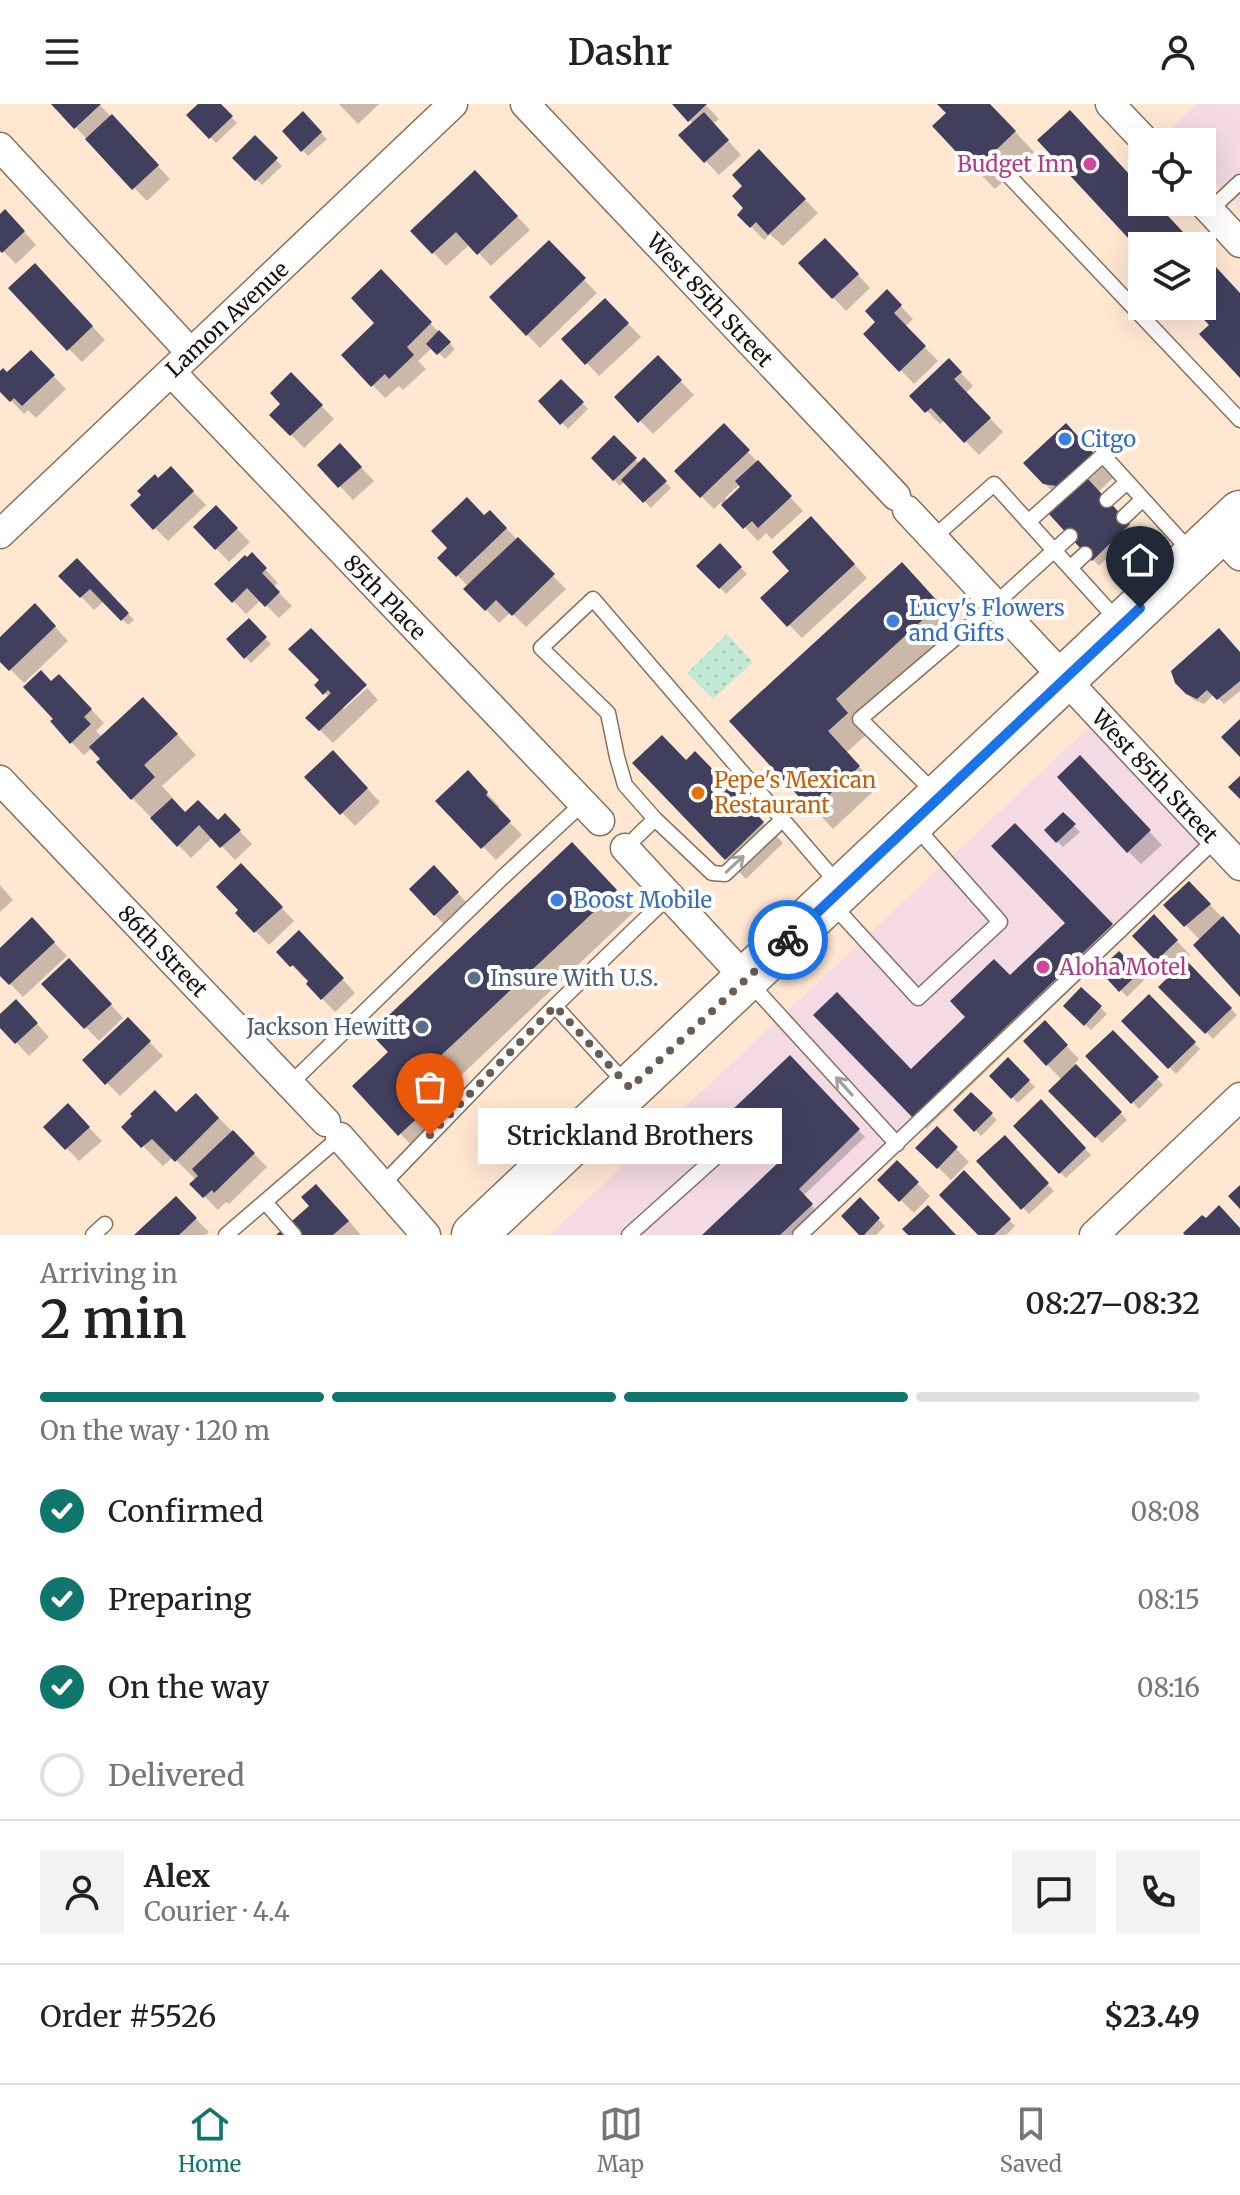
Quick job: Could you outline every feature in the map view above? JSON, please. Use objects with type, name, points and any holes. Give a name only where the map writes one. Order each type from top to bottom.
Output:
[{"type":"main road","points":[[474,1235],[1122,625],[1223,540]]},
{"type":"street","name":"Lamon Avenue","points":[[0,534],[453,104]]},
{"type":"street","name":"West 85th Street","points":[[525,104],[1240,866]]},
{"type":"street","points":[[1110,104],[1133,128]]},
{"type":"street","name":"85th Place","points":[[0,147],[181,362],[591,812]]},
{"type":"street","points":[[1215,216],[1240,243]]},
{"type":"street","name":"86th Street","points":[[0,780],[333,1129],[426,1235]]},
{"type":"street","points":[[625,848],[746,979]]},
{"type":"street","points":[[1094,1235],[1240,1097]]},
{"type":"lane","points":[[1009,176],[1240,420]]},
{"type":"lane","points":[[1216,199],[1240,182]]},
{"type":"lane","points":[[1028,522],[1103,455],[1143,499],[1223,540]]},
{"type":"lane","points":[[1107,500],[1127,482]]},
{"type":"lane","points":[[933,538],[994,484],[1122,625]]},
{"type":"lane","points":[[1124,517],[1143,499]]},
{"type":"lane","points":[[783,819],[725,874],[712,873],[655,819],[625,785],[608,713],[541,648],[593,599],[783,819],[836,894],[918,998],[1000,922],[926,810],[860,719],[1070,536]]},
{"type":"lane","points":[[1070,568],[1085,554]]},
{"type":"lane","points":[[290,1084],[502,878],[591,812]]},
{"type":"lane","points":[[625,848],[655,819]]},
{"type":"lane","points":[[800,1235],[1215,840]]},
{"type":"lane","points":[[382,1185],[555,1006],[669,896]]},
{"type":"lane","points":[[746,979],[897,1144]]},
{"type":"lane","points":[[555,1006],[630,1088]]},
{"type":"lane","points":[[226,1235],[265,1202],[333,1129]]},
{"type":"lane","points":[[629,1235],[738,1137]]},
{"type":"lane","points":[[265,1202],[294,1235]]},
{"type":"lane","points":[[93,1235],[105,1224]]},
{"type":"shaded area","points":[[1197,104],[1240,104],[1240,209],[1216,184],[1216,128],[1172,128]]},
{"type":"shaded area","points":[[1102,715],[1220,838],[804,1235],[549,1235]]},
{"type":"green space","points":[[727,634],[753,662],[713,699],[687,673]]},
{"type":"building","points":[[51,104],[101,104],[74,129]]},
{"type":"building","points":[[198,104],[221,104],[233,116],[209,139],[186,115]]},
{"type":"building","points":[[672,104],[707,104],[688,122]]},
{"type":"building","points":[[937,104],[990,104],[1016,131],[974,171],[932,126],[946,113]]},
{"type":"building","name":"Budget Inn","points":[[1070,110],[1128,173],[1128,216],[1168,216],[1183,232],[1128,232],[1128,238],[1037,140]]},
{"type":"building","points":[[303,111],[322,132],[301,152],[282,131]]},
{"type":"building","points":[[704,112],[729,140],[704,163],[678,135]]},
{"type":"building","points":[[112,114],[159,165],[132,190],[85,139]]},
{"type":"building","points":[[255,135],[278,158],[255,181],[232,158]]},
{"type":"building","points":[[759,149],[806,199],[768,235],[756,222],[750,228],[737,215],[743,208],[732,196],[742,186],[732,175]]},
{"type":"building","points":[[475,170],[518,216],[477,255],[456,232],[432,254],[410,231]]},
{"type":"building","points":[[5,209],[25,231],[2,253],[0,214]]},
{"type":"building","points":[[825,238],[859,274],[832,299],[798,263]]},
{"type":"building","points":[[549,240],[586,278],[526,336],[489,297]]},
{"type":"building","points":[[35,263],[93,326],[67,351],[8,288]]},
{"type":"building","points":[[1216,267],[1240,293],[1240,378],[1199,334],[1209,325],[1204,320],[1216,320]]},
{"type":"building","points":[[381,269],[432,322],[407,347],[414,355],[389,379],[385,374],[371,387],[341,355],[374,323],[351,298]]},
{"type":"building","points":[[887,289],[902,305],[894,313],[926,346],[899,372],[863,334],[875,322],[865,311]]},
{"type":"building","points":[[605,298],[629,323],[585,365],[561,339]]},
{"type":"building","points":[[439,330],[451,342],[437,355],[426,344]]},
{"type":"building","points":[[31,350],[55,375],[22,406],[14,398],[10,402],[0,392],[0,371],[3,368],[7,372]]},
{"type":"building","points":[[658,355],[682,380],[638,423],[614,397]]},
{"type":"building","points":[[949,358],[962,372],[954,379],[991,418],[964,443],[931,408],[925,413],[909,396]]},
{"type":"building","points":[[291,372],[323,405],[290,436],[269,415],[280,404],[270,393]]},
{"type":"building","points":[[561,379],[584,402],[560,425],[538,401]]},
{"type":"building","points":[[724,423],[750,450],[700,498],[674,471]]},
{"type":"building","name":"Citgo","points":[[1066,423],[1096,456],[1063,487],[1043,484],[1023,463]]},
{"type":"building","points":[[614,435],[637,458],[613,481],[591,458]]},
{"type":"building","points":[[340,443],[362,467],[338,488],[317,465]]},
{"type":"building","points":[[644,457],[667,481],[643,503],[621,480]]},
{"type":"building","points":[[758,460],[792,496],[758,528],[752,521],[743,529],[721,505],[740,487],[735,481]]},
{"type":"building","points":[[171,466],[194,491],[153,530],[130,505],[141,495],[137,491],[155,474],[158,478]]},
{"type":"building","name":"Citgo","points":[[1086,477],[1130,524],[1092,561],[1048,513]]},
{"type":"building","points":[[467,497],[484,515],[490,510],[507,528],[456,577],[437,558],[447,548],[431,531]]},
{"type":"building","points":[[216,505],[238,528],[215,550],[193,527]]},
{"type":"building","points":[[811,516],[855,564],[787,627],[760,598],[789,571],[772,552]]},
{"type":"building","points":[[518,537],[555,574],[512,616],[496,600],[485,611],[463,589]]},
{"type":"building","points":[[720,543],[742,567],[719,589],[696,566]]},
{"type":"building","points":[[252,552],[267,568],[262,573],[280,592],[265,607],[247,588],[232,603],[214,584]]},
{"type":"building","points":[[77,558],[129,613],[121,621],[90,589],[80,598],[58,576]]},
{"type":"building","points":[[902,562],[940,604],[836,699],[848,713],[828,731],[860,766],[812,811],[729,721]]},
{"type":"building","points":[[35,603],[56,626],[9,671],[0,662],[0,637]]},
{"type":"building","points":[[249,618],[267,637],[244,659],[226,639]]},
{"type":"building","points":[[311,628],[367,685],[319,731],[305,718],[331,693],[328,690],[323,695],[314,685],[319,680],[288,649]]},
{"type":"building","points":[[1219,628],[1240,652],[1240,681],[1217,700],[1207,690],[1197,699],[1186,694],[1175,683],[1171,671]]},
{"type":"building","points":[[41,670],[51,681],[59,674],[92,709],[84,717],[91,724],[70,744],[50,721],[53,719],[23,687]]},
{"type":"building","points":[[143,697],[178,734],[144,765],[155,777],[131,800],[96,762],[100,759],[89,747]]},
{"type":"building","points":[[1240,719],[1240,757],[1221,737]]},
{"type":"building","name":"Pepe's Mexican Restaurant","points":[[662,735],[686,760],[695,751],[764,822],[725,860],[632,763]]},
{"type":"building","points":[[333,750],[368,788],[340,815],[304,777]]},
{"type":"building","points":[[1080,755],[1151,830],[1127,853],[1057,777]]},
{"type":"building","points":[[468,770],[511,821],[481,849],[435,801]]},
{"type":"building","points":[[1240,776],[1240,799],[1228,787]]},
{"type":"building","points":[[172,798],[185,812],[198,800],[218,820],[225,813],[241,830],[220,848],[199,825],[177,847],[150,818]]},
{"type":"building","points":[[1063,812],[1076,824],[1056,843],[1044,830]]},
{"type":"building","name":"Aloha Motel","points":[[1015,823],[1113,924],[912,1117],[813,1015],[837,992],[911,1069],[965,1017],[950,1001],[994,959],[1010,975],[1065,923],[991,846]]},
{"type":"building","points":[[572,842],[617,890],[417,1078],[438,1099],[398,1136],[352,1086],[388,1052],[370,1033]]},
{"type":"building","points":[[241,863],[283,907],[254,933],[216,887]]},
{"type":"building","points":[[434,865],[459,892],[434,916],[409,889]]},
{"type":"building","points":[[1189,881],[1211,904],[1184,927],[1163,905]]},
{"type":"building","points":[[1154,914],[1178,940],[1156,961],[1132,936]]},
{"type":"building","points":[[1223,916],[1240,935],[1240,997],[1193,945]]},
{"type":"building","points":[[32,917],[55,942],[9,985],[0,976],[0,948]]},
{"type":"building","points":[[299,930],[344,978],[321,1000],[293,965],[290,967],[276,952]]},
{"type":"building","points":[[1119,951],[1140,972],[1119,992],[1099,970]]},
{"type":"building","points":[[69,958],[112,1004],[84,1029],[41,984]]},
{"type":"building","points":[[1186,960],[1232,1008],[1205,1034],[1158,987]]},
{"type":"building","points":[[1081,987],[1102,1006],[1084,1026],[1063,1006]]},
{"type":"building","points":[[1149,994],[1196,1042],[1168,1069],[1121,1021]]},
{"type":"building","points":[[16,999],[38,1023],[15,1044],[0,1028],[0,1014]]},
{"type":"building","points":[[128,1017],[151,1041],[105,1085],[82,1060]]},
{"type":"building","points":[[1045,1020],[1068,1045],[1046,1066],[1023,1041]]},
{"type":"building","points":[[1113,1030],[1159,1077],[1131,1104],[1085,1056]]},
{"type":"building","points":[[790,1055],[860,1129],[799,1189],[813,1204],[780,1235],[702,1235],[780,1161],[731,1111]]},
{"type":"building","points":[[1008,1057],[1030,1080],[1011,1099],[989,1076]]},
{"type":"building","points":[[1076,1064],[1122,1112],[1095,1138],[1048,1091]]},
{"type":"building","points":[[155,1090],[176,1112],[196,1093],[219,1118],[175,1162],[152,1139],[141,1148],[121,1127]]},
{"type":"building","points":[[971,1092],[993,1113],[974,1132],[953,1110]]},
{"type":"building","points":[[1041,1099],[1086,1148],[1059,1174],[1013,1126]]},
{"type":"building","points":[[68,1103],[90,1127],[65,1150],[43,1127]]},
{"type":"building","points":[[937,1126],[958,1147],[937,1169],[915,1148]]},
{"type":"building","points":[[233,1130],[255,1153],[214,1193],[212,1190],[203,1198],[189,1184],[198,1176],[192,1169]]},
{"type":"building","points":[[1005,1135],[1049,1183],[1021,1210],[976,1161]]},
{"type":"building","points":[[897,1160],[919,1182],[899,1202],[877,1180]]},
{"type":"building","points":[[964,1170],[1011,1219],[994,1235],[978,1235],[939,1195]]},
{"type":"building","points":[[316,1184],[349,1221],[333,1235],[276,1235],[309,1206],[301,1197]]},
{"type":"building","points":[[1240,1185],[1240,1209],[1228,1196]]},
{"type":"building","points":[[176,1196],[197,1218],[179,1235],[134,1235]]},
{"type":"building","points":[[860,1197],[880,1218],[864,1235],[859,1235],[841,1216]]},
{"type":"building","points":[[928,1205],[956,1235],[908,1235],[902,1229]]},
{"type":"building","points":[[1219,1205],[1240,1228],[1240,1235],[1183,1233],[1202,1215],[1206,1218]]},
{"type":"way so far","points":[[430,1135],[555,1006],[630,1088],[788,940]]},
{"type":"place","name":"Budget Inn","points":[[1090,164]]},
{"type":"place","name":"Citgo","points":[[1065,439]]},
{"type":"place","name":"Lucy's Flowers and Gifts","points":[[893,621]]},
{"type":"place","name":"Pepe's Mexican Restaurant","points":[[698,793]]},
{"type":"place","name":"Boost Mobile","points":[[557,900]]},
{"type":"place","name":"Aloha Motel","points":[[1043,967]]},
{"type":"place","name":"Insure With U.S.","points":[[474,978]]},
{"type":"place","name":"Jackson Hewitt","points":[[422,1027]]},
{"type":"place","name":"Strickland Brothers","points":[[430,1135]]},
{"type":"route","points":[[788,940],[1140,608]]}]
